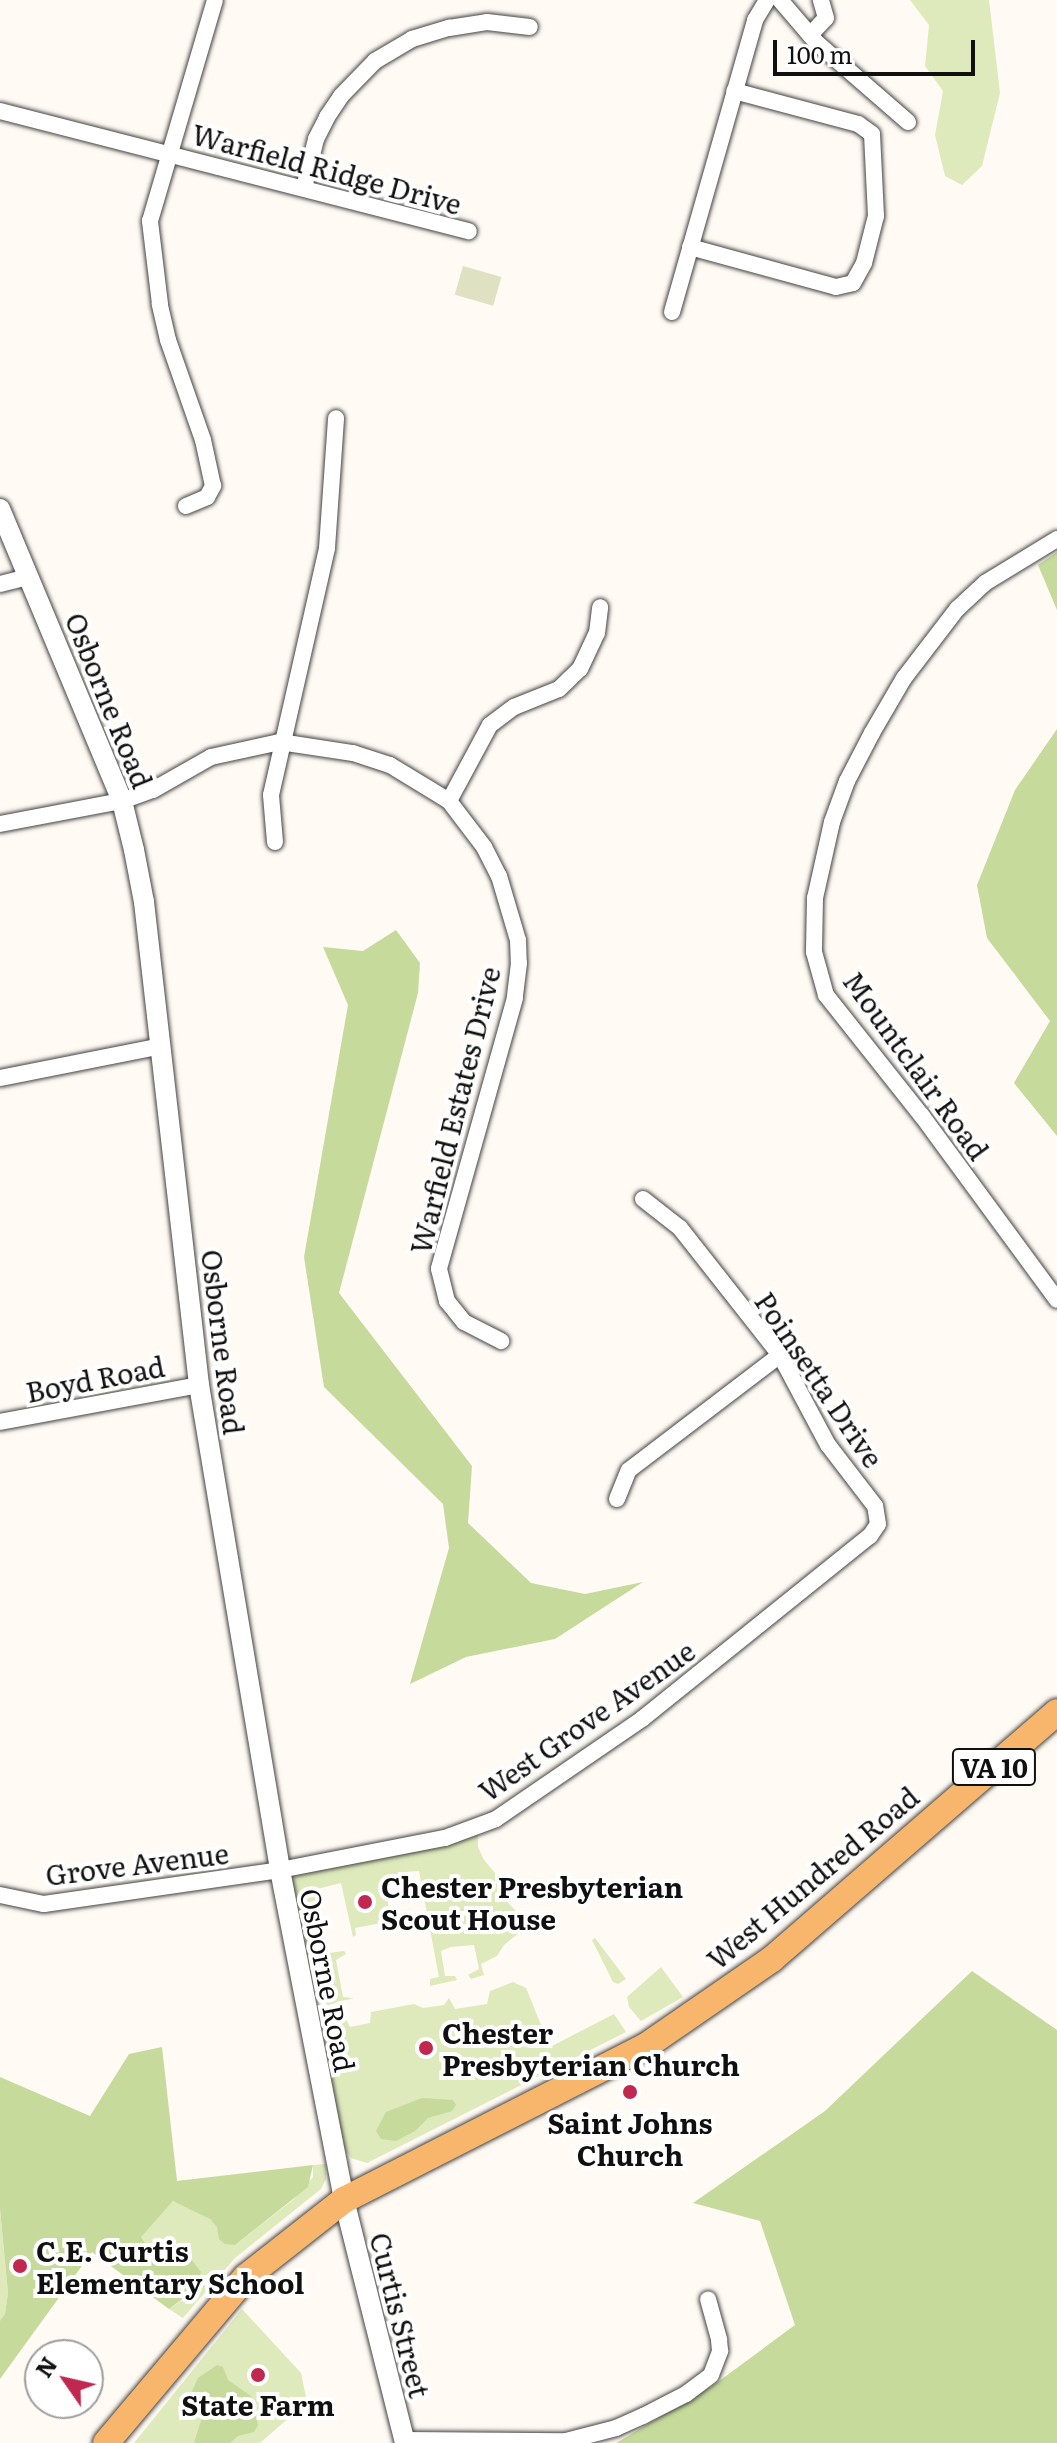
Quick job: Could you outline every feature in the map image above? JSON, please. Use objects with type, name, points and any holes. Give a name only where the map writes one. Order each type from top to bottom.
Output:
[{"type":"main road","name":"West Hundred Road","points":[[106,2443],[246,2277],[344,2200],[646,2046],[772,1959],[1055,1719]]},
{"type":"street","points":[[186,506],[207,497],[213,486],[203,440],[168,340],[160,304],[150,221],[215,0]]},
{"type":"street","points":[[672,312],[755,20],[767,0]]},
{"type":"street","points":[[780,0],[810,35],[908,122]]},
{"type":"street","points":[[810,35],[826,18],[821,0]]},
{"type":"street","points":[[304,188],[316,139],[327,117],[341,96],[375,61],[412,39],[435,31],[487,22],[530,27]]},
{"type":"street","points":[[690,247],[836,287],[853,283],[864,263],[876,216],[874,143],[867,129],[734,91]]},
{"type":"street","points":[[867,129],[888,106]]},
{"type":"street","name":"Warfield Ridge Drive","points":[[0,111],[469,231]]},
{"type":"street","points":[[275,842],[271,795],[280,742],[327,548],[336,418]]},
{"type":"street","name":"Osborne Road","points":[[0,509],[122,801],[144,902],[199,1385],[280,1870],[344,2200]]},
{"type":"street","name":"Mountclair Road","points":[[1057,539],[985,583],[957,609],[904,678],[847,781],[832,822],[815,898],[814,952],[826,995],[922,1116],[1057,1300]]},
{"type":"street","points":[[0,584],[29,577]]},
{"type":"street","points":[[449,801],[490,725],[514,707],[559,689],[580,669],[597,633],[600,607]]},
{"type":"street","name":"Warfield Estates Drive","points":[[0,824],[122,801],[153,790],[211,757],[280,742],[353,753],[390,765],[449,801],[484,847],[499,876],[518,940],[515,998],[439,1269],[447,1301],[464,1322],[501,1341]]},
{"type":"street","points":[[0,1078],[161,1046]]},
{"type":"street","name":"Poinsetta Drive","points":[[643,1199],[680,1228],[780,1355],[828,1445],[875,1506],[878,1524]]},
{"type":"street","points":[[617,1499],[629,1470],[780,1355]]},
{"type":"street","name":"Boyd Road","points":[[0,1422],[199,1385]]},
{"type":"street","name":"West Grove Avenue","points":[[280,1870],[445,1838],[496,1819],[642,1719],[861,1545],[878,1524]]},
{"type":"street","name":"Grove Avenue","points":[[0,1895],[44,1904],[280,1870]]},
{"type":"street","name":"Curtis Street","points":[[344,2200],[404,2441]]},
{"type":"street","points":[[404,2441],[566,2441],[616,2428],[643,2416],[686,2394],[711,2375],[720,2351],[708,2299]]},
{"type":"green space","points":[[910,0],[989,0],[1000,93],[982,166],[962,185],[945,176],[935,135],[943,91],[925,66],[929,25]]},
{"type":"green space","points":[[463,266],[501,277],[493,306],[455,295]]},
{"type":"green space","points":[[1057,552],[1057,610],[1038,565]]},
{"type":"green space","points":[[1057,729],[1057,1136],[1014,1083],[1050,1021],[987,938],[977,885],[1015,790]]},
{"type":"green space","points":[[396,930],[420,963],[418,993],[339,1293],[472,1466],[468,1523],[531,1583],[585,1594],[643,1582],[555,1639],[466,1657],[410,1684],[449,1548],[443,1504],[324,1387],[304,1257],[348,1005],[323,947],[363,951]]},
{"type":"green space","points":[[478,1833],[478,1847],[484,1860],[495,1873],[503,1897],[524,1920],[525,1928],[504,1945],[497,1956],[481,1964],[484,1975],[471,1979],[468,1975],[479,1969],[474,1945],[451,1947],[441,1951],[445,1976],[455,1976],[457,1980],[430,1986],[430,1979],[439,1977],[419,1871],[405,1872],[383,1878],[391,1919],[402,1918],[401,1930],[395,1930],[392,1921],[355,1928],[356,1935],[353,1937],[341,1883],[317,1889],[328,1953],[344,1951],[346,1954],[336,1960],[343,1997],[354,1998],[328,2005],[317,2001],[291,1884],[295,1877],[301,1873]]},
{"type":"green space","points":[[595,1938],[626,1979],[618,1984],[613,1982],[592,1940]]},
{"type":"green space","points":[[661,1967],[683,1997],[641,2021],[629,2007],[627,1997]]},
{"type":"green space","points":[[972,1971],[1057,2030],[1057,2443],[616,2443],[711,2387],[795,2325],[760,2221],[693,2203],[825,2111]]},
{"type":"green space","points":[[513,1982],[526,1988],[550,2047],[614,2014],[626,2032],[367,2163],[351,2158],[344,2148],[323,2037],[326,2028],[345,2017],[350,2027],[370,2023],[371,2012],[414,2004],[423,2008],[444,2005],[449,1998],[455,2009],[487,2004],[490,1991]]},
{"type":"green space","points":[[162,2047],[177,2181],[313,2165],[308,2187],[235,2245],[225,2244],[219,2239],[217,2227],[210,2219],[173,2201],[141,2237],[155,2257],[179,2251],[191,2259],[201,2272],[196,2289],[169,2309],[92,2252],[29,2339],[24,2339],[24,2346],[0,2379],[0,2321],[5,2314],[8,2293],[0,2209],[0,2077],[90,2116],[129,2054]]},
{"type":"green space","points":[[422,2098],[453,2100],[456,2105],[452,2111],[428,2118],[415,2131],[396,2141],[381,2139],[376,2131],[386,2112]]},
{"type":"green space","points":[[326,2164],[326,2179],[321,2189],[235,2258],[183,2318],[169,2309],[184,2299],[172,2252],[155,2257],[141,2237],[162,2210],[173,2201],[190,2207],[210,2219],[235,2245],[294,2199],[313,2177],[313,2165]]},
{"type":"green space","points":[[0,2209],[8,2293],[5,2315],[0,2322]]},
{"type":"green space","points":[[242,2309],[301,2373],[307,2402],[260,2443],[134,2443]]},
{"type":"green space","points":[[217,2365],[223,2367],[228,2380],[251,2396],[258,2425],[254,2432],[238,2436],[230,2443],[194,2443],[204,2411],[192,2391],[198,2378]]},
{"type":"place","name":"Chester Presbyterian Scout House","points":[[365,1902]]},
{"type":"place","name":"Chester Presbyterian Church","points":[[426,2048]]},
{"type":"place","name":"Saint Johns Church","points":[[630,2092]]},
{"type":"place","name":"C.E. Curtis Elementary School","points":[[20,2266]]},
{"type":"place","name":"State Farm","points":[[258,2375]]}]
